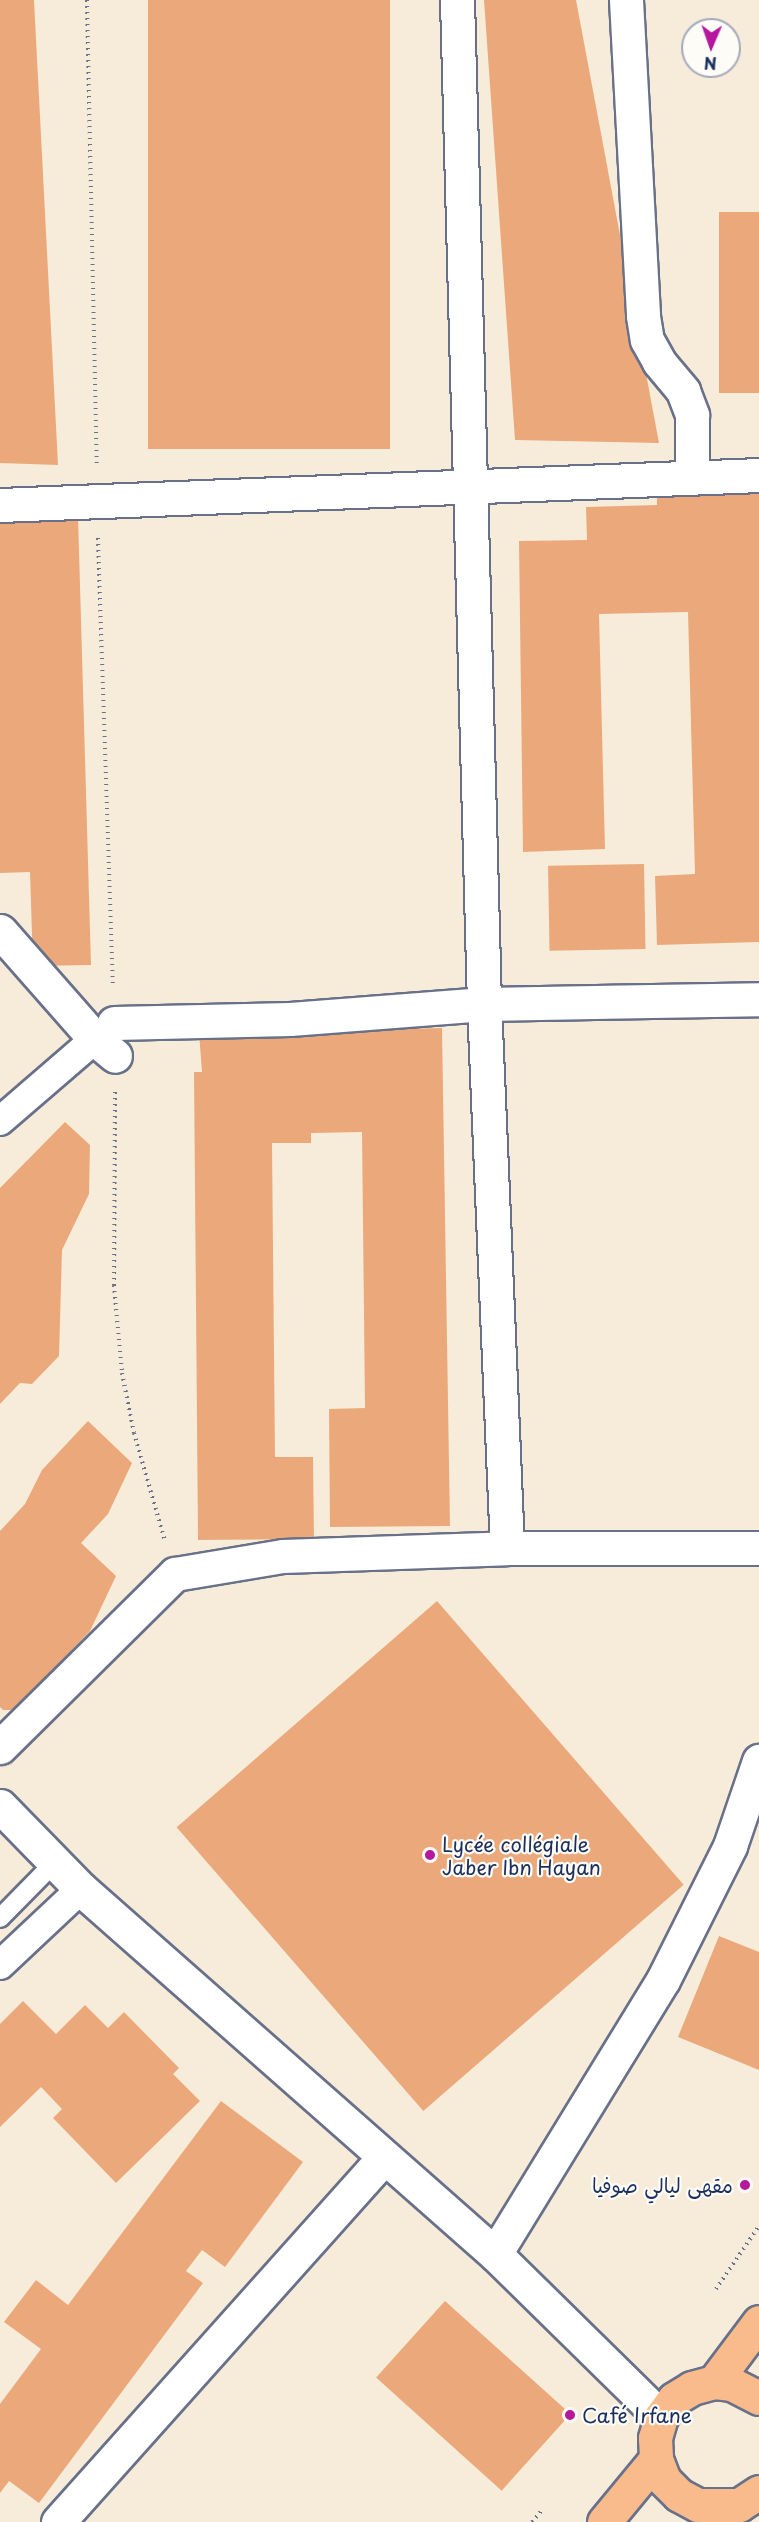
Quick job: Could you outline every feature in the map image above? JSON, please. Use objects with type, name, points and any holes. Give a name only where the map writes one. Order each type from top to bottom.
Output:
[{"type":"main road","points":[[714,2382],[759,2322]]},
{"type":"main road","points":[[759,2398],[732,2384],[714,2382],[692,2388],[674,2399],[661,2417],[655,2438],[656,2459],[664,2480],[679,2495],[714,2515],[739,2505],[759,2492]]},
{"type":"main road","points":[[604,2522],[656,2459]]},
{"type":"street","points":[[457,0],[484,1004],[507,1548]]},
{"type":"street","points":[[626,0],[643,316],[647,340],[659,362],[683,391],[692,416],[692,477]]},
{"type":"street","points":[[0,505],[759,475]]},
{"type":"street","points":[[0,931],[108,1039]]},
{"type":"street","points":[[0,1121],[108,1039],[290,1019],[484,1004],[759,999]]},
{"type":"street","points":[[0,1747],[175,1574],[283,1556],[507,1548],[759,1548]]},
{"type":"street","points":[[495,2254],[663,1980],[730,1846],[759,1761]]},
{"type":"street","points":[[0,1806],[81,1889],[383,2158],[495,2254],[661,2417]]},
{"type":"street","points":[[0,1965],[81,1889]]},
{"type":"street","points":[[58,2522],[383,2158]]},
{"type":"lane","points":[[0,1918],[54,1863]]},
{"type":"path","points":[[108,1039],[114,1285],[122,1373],[134,1433],[175,1574]]},
{"type":"path","points":[[716,2289],[759,2226]]},
{"type":"path","points":[[532,2522],[542,2510]]},
{"type":"building","points":[[0,0],[34,0],[58,465],[0,463]]},
{"type":"building","points":[[148,0],[390,0],[390,449],[148,449]]},
{"type":"building","points":[[484,0],[576,0],[659,443],[515,440]]},
{"type":"building","points":[[719,212],[759,212],[759,393],[719,393]]},
{"type":"building","points":[[759,488],[759,942],[657,945],[655,876],[695,874],[688,612],[599,614],[605,849],[523,852],[519,541],[587,540],[586,507],[657,505],[657,490]]},
{"type":"building","points":[[78,516],[91,965],[33,966],[30,872],[0,873],[0,518]]},
{"type":"building","points":[[644,864],[645,949],[549,951],[548,866]]},
{"type":"building","points":[[442,1028],[450,1526],[330,1527],[329,1409],[365,1408],[362,1132],[311,1133],[311,1143],[272,1143],[275,1457],[313,1457],[314,1539],[198,1540],[194,1072],[202,1072],[199,1033]]},
{"type":"building","points":[[65,1122],[90,1145],[89,1194],[62,1250],[59,1356],[32,1384],[20,1383],[0,1404],[0,1188]]},
{"type":"building","points":[[88,1421],[132,1463],[108,1514],[81,1543],[116,1576],[90,1631],[14,1710],[3,1710],[0,1707],[0,1531],[25,1504],[42,1470]]},
{"type":"building","name":"Lycée collégiale Jaber Ibn Hayan","points":[[437,1601],[684,1885],[423,2111],[177,1827]]},
{"type":"building","points":[[719,1936],[759,1952],[759,2070],[678,2037]]},
{"type":"building","points":[[23,2001],[56,2034],[85,2005],[108,2028],[124,2012],[179,2068],[173,2074],[200,2101],[116,2183],[53,2118],[62,2109],[41,2087],[0,2127],[0,2024]]},
{"type":"building","points":[[221,2101],[303,2162],[225,2267],[202,2250],[186,2271],[203,2283],[39,2503],[9,2481],[0,2493],[0,2404],[41,2349],[4,2322],[36,2280],[68,2305]]},
{"type":"building","points":[[445,2301],[571,2414],[502,2491],[376,2378]]},
{"type":"place","name":"Lycée collégiale Jaber Ibn Hayan","points":[[430,1855]]},
{"type":"place","name":"مقهى ليالي صوفيا","points":[[745,2185]]},
{"type":"place","name":"Café Irfane","points":[[570,2415]]}]
